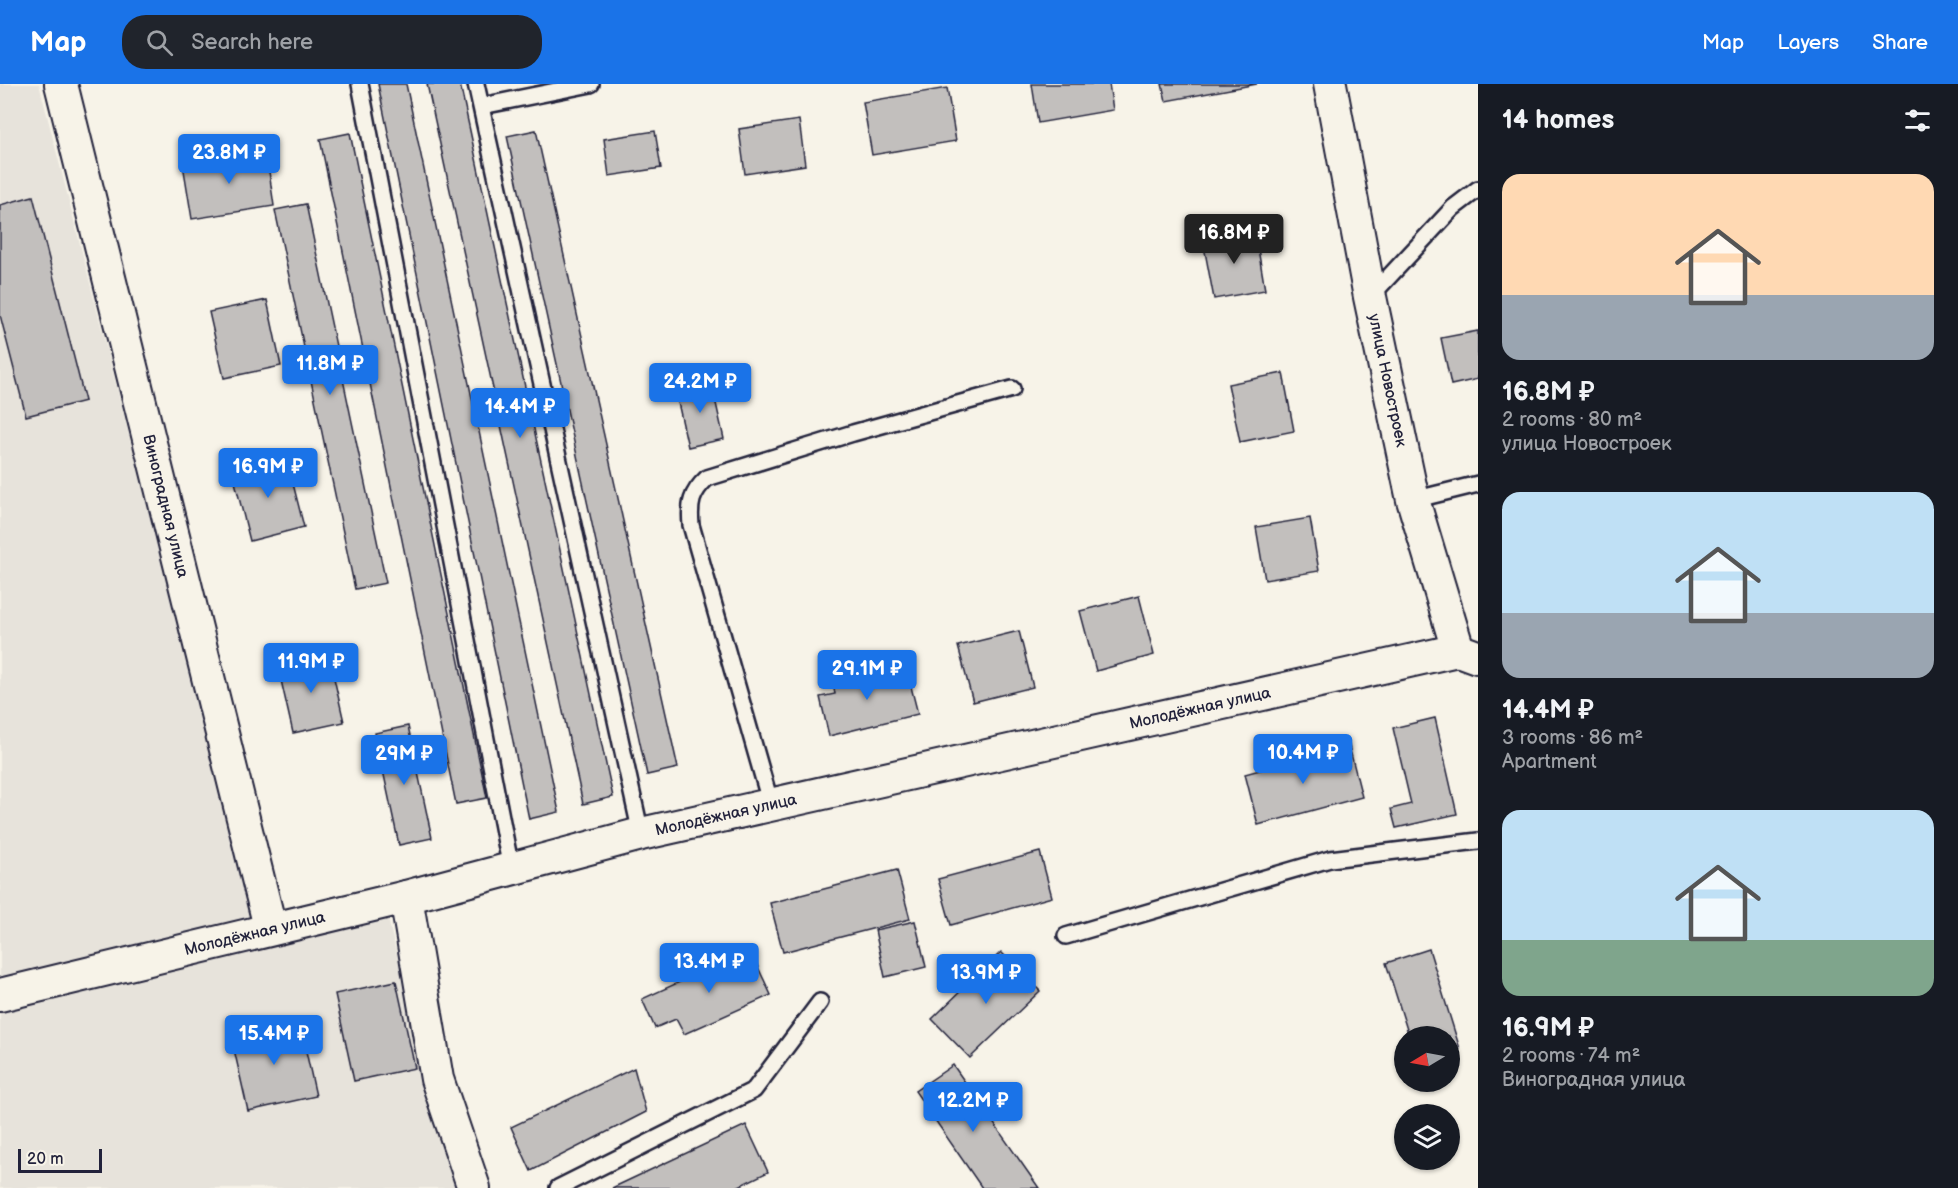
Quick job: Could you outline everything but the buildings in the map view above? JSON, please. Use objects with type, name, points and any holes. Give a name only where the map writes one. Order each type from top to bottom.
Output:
[{"type":"street","name":"Виноградная улица","points":[[60,84],[270,927]]},
{"type":"street","name":"улица Новостроек","points":[[1330,84],[1370,297],[1413,500],[1468,654]]},
{"type":"street","name":"Молодёжная улица","points":[[0,995],[270,927],[406,897],[641,834],[1468,654]]},
{"type":"street","points":[[406,897],[437,1079],[474,1188]]},
{"type":"lane","points":[[360,84],[511,869]]},
{"type":"lane","points":[[477,84],[641,834]]},
{"type":"lane","points":[[482,106],[591,84]]},
{"type":"lane","points":[[1370,297],[1453,208],[1478,189]]},
{"type":"lane","points":[[771,805],[691,525],[689,507],[695,489],[707,478],[853,433],[1012,389]]},
{"type":"lane","points":[[1413,500],[1478,484]]},
{"type":"lane","points":[[1066,936],[1330,859],[1478,841]]},
{"type":"lane","points":[[558,1188],[754,1090],[820,1002]]},
{"type":"shaded area","points":[[0,84],[39,84],[259,942],[388,919],[455,1188],[0,1188]]}]
